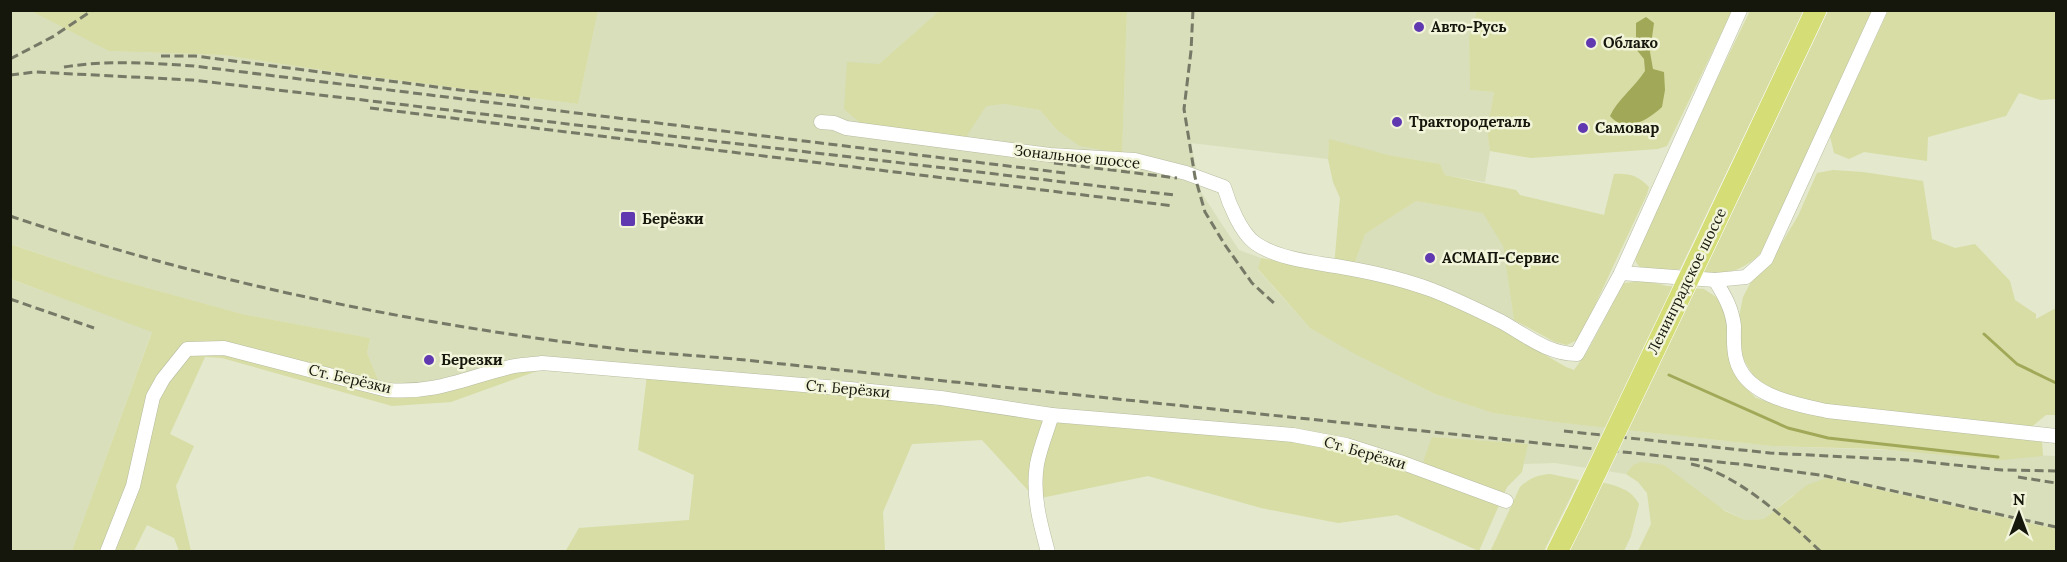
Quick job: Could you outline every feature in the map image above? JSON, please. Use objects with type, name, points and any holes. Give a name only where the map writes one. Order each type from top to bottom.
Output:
[{"type":"highway","name":"Ленинградское шоссе","points":[[1557,552],[1816,10]]},
{"type":"street","points":[[1736,12],[1621,273],[1715,280],[1746,277],[1766,259],[1880,10]]},
{"type":"street","name":"Зональное шоссе","points":[[821,122],[834,123],[846,128],[1050,155],[1135,160],[1186,173],[1224,187],[1229,203],[1244,230],[1252,242],[1264,249],[1306,262],[1380,274],[1432,290],[1563,354],[1577,354],[1621,273]]},
{"type":"street","points":[[1715,280],[1729,303],[1736,360],[1755,387],[1772,395],[1827,411],[2056,436]]},
{"type":"street","name":"Ст. Берёзки","points":[[107,552],[133,486],[153,396],[163,379],[187,349],[224,348],[395,390],[424,390],[449,386],[512,366],[542,363],[941,398],[1052,415],[1293,435],[1335,442],[1403,463],[1506,501]]},
{"type":"street","points":[[1047,552],[1040,524],[1036,481],[1037,463],[1052,415]]},
{"type":"shaded area","points":[[11,11],[31,11],[110,51],[223,55],[578,104],[598,11],[939,11],[879,64],[986,105],[1004,104],[1040,110],[1057,130],[1122,153],[1127,11],[1477,11],[1469,38],[1470,90],[1494,92],[1487,131],[1490,151],[1485,182],[1445,175],[1440,164],[1388,155],[1329,140],[1328,159],[1191,143],[1201,192],[1239,250],[1261,258],[1258,270],[1310,328],[1435,394],[1493,413],[1772,446],[2056,456],[2056,529],[1827,478],[1792,496],[1764,519],[1745,520],[1633,465],[1626,474],[1555,463],[1524,464],[1527,444],[1432,437],[1422,477],[1344,450],[1293,442],[1061,423],[548,367],[383,392],[367,353],[370,338],[242,314],[108,277],[11,244]]},
{"type":"shaded area","points":[[31,11],[598,11],[578,104],[223,55],[109,51]]},
{"type":"shaded area","points":[[939,11],[1127,11],[1122,153],[1080,146],[1057,130],[1040,110],[1004,104],[986,106],[966,137],[864,126],[844,109],[847,62],[879,64]]},
{"type":"shaded area","points":[[1477,11],[1732,11],[1667,146],[1658,149],[1531,158],[1490,151],[1487,131],[1494,92],[1470,90],[1469,38]]},
{"type":"shaded area","points":[[1750,11],[1804,11],[1680,269],[1646,270],[1636,261],[1635,253],[1638,242]]},
{"type":"shaded area","points":[[1828,11],[1872,11],[1761,253],[1735,270],[1703,273]]},
{"type":"shaded area","points":[[1888,11],[2056,11],[2056,99],[2041,100],[2019,93],[2006,116],[1928,137],[1927,161],[1864,152],[1849,159],[1834,153],[1830,136]]},
{"type":"shaded area","points":[[1646,17],[1654,23],[1650,52],[1653,69],[1664,72],[1665,90],[1662,107],[1644,120],[1623,124],[1610,116],[1617,104],[1645,71],[1644,59],[1636,49],[1636,23]]},
{"type":"shaded area","points":[[1329,139],[1388,155],[1440,164],[1445,175],[1516,190],[1520,195],[1604,215],[1614,174],[1633,176],[1649,187],[1579,339],[1567,345],[1555,342],[1514,320],[1503,246],[1483,213],[1416,201],[1365,234],[1352,271],[1431,293],[1566,367],[1574,370],[1587,352],[1624,283],[1647,281],[1667,286],[1704,289],[1716,297],[1726,312],[1729,351],[1739,381],[1756,398],[1796,411],[2042,442],[2043,456],[2001,460],[1879,449],[1772,446],[1493,413],[1435,394],[1355,354],[1310,328],[1258,269],[1261,258],[1299,265],[1334,267],[1340,198],[1333,182],[1328,159]]},
{"type":"shaded area","points":[[1833,170],[1923,181],[1932,239],[1955,248],[1975,244],[2010,281],[2015,300],[2036,314],[2036,319],[2056,308],[2056,415],[2046,415],[2029,429],[1816,404],[1768,389],[1754,377],[1744,360],[1740,346],[1738,322],[1743,297],[1752,280],[1770,263],[1798,216],[1817,173]]},
{"type":"shaded area","name":"АСМАП-Сервис","points":[[1416,201],[1484,213],[1503,246],[1514,320],[1509,334],[1431,293],[1352,271],[1365,234]]},
{"type":"shaded area","points":[[10,244],[108,277],[242,314],[370,338],[367,353],[383,392],[513,369],[548,367],[451,402],[392,406],[222,358],[205,357],[170,434],[194,446],[176,486],[191,551],[179,551],[174,538],[147,525],[134,551],[72,551],[152,332],[11,279]]},
{"type":"shaded area","points":[[10,279],[152,331],[72,551],[11,551]]},
{"type":"shaded area","points":[[647,375],[969,408],[1061,423],[1293,442],[1344,450],[1421,477],[1424,459],[1432,437],[1528,444],[1522,472],[1507,487],[1479,551],[1397,515],[1338,523],[1261,508],[1148,476],[1036,499],[982,440],[912,444],[883,512],[885,551],[565,552],[579,528],[689,520],[694,475],[638,450]]},
{"type":"shaded area","points":[[1641,462],[1664,465],[1725,511],[1745,520],[1764,519],[1807,485],[1827,478],[2056,529],[2056,551],[1638,551],[1651,524],[1647,493],[1638,482],[1626,474],[1633,465]]},
{"type":"shaded area","points":[[1550,474],[1579,480],[1544,551],[1490,552],[1520,487],[1527,481]]},
{"type":"shaded area","points":[[1601,482],[1628,492],[1639,504],[1631,536],[1624,551],[1567,552]]},
{"type":"waterway","points":[[1984,334],[2017,364],[2056,383]]},
{"type":"waterway","points":[[1669,375],[1788,428],[1828,438],[1998,457]]},
{"type":"railway","points":[[10,59],[54,36],[93,10]]},
{"type":"railway","points":[[1193,10],[1184,109],[1195,177],[1205,212],[1225,245],[1252,283],[1276,305]]},
{"type":"railway","points":[[161,56],[195,56],[530,99]]},
{"type":"railway","points":[[64,67],[113,63],[194,66],[1065,173]]},
{"type":"railway","points":[[10,75],[35,72],[192,80],[1175,195]]},
{"type":"railway","points":[[370,108],[1174,206]]},
{"type":"railway","points":[[1054,163],[1177,178]]},
{"type":"railway","points":[[10,216],[82,239],[229,279],[378,312],[528,337],[636,351],[735,359],[1748,465],[1826,476],[2056,527]]},
{"type":"railway","points":[[10,299],[94,328]]},
{"type":"railway","points":[[1564,431],[1770,453],[1908,460],[2002,470],[2056,471]]},
{"type":"railway","points":[[1691,464],[1708,469],[1743,487],[1793,526],[1821,552]]},
{"type":"railway","points":[[2018,477],[2056,483]]},
{"type":"place","name":"Авто-Русь","points":[[1419,27]]},
{"type":"place","name":"Облако","points":[[1591,43]]},
{"type":"place","name":"Трактородеталь","points":[[1397,122]]},
{"type":"place","name":"Самовар","points":[[1583,128]]},
{"type":"place","name":"Берёзки","points":[[628,219]]},
{"type":"place","name":"АСМАП-Сервис","points":[[1430,258]]},
{"type":"place","name":"Березки","points":[[429,360]]}]
